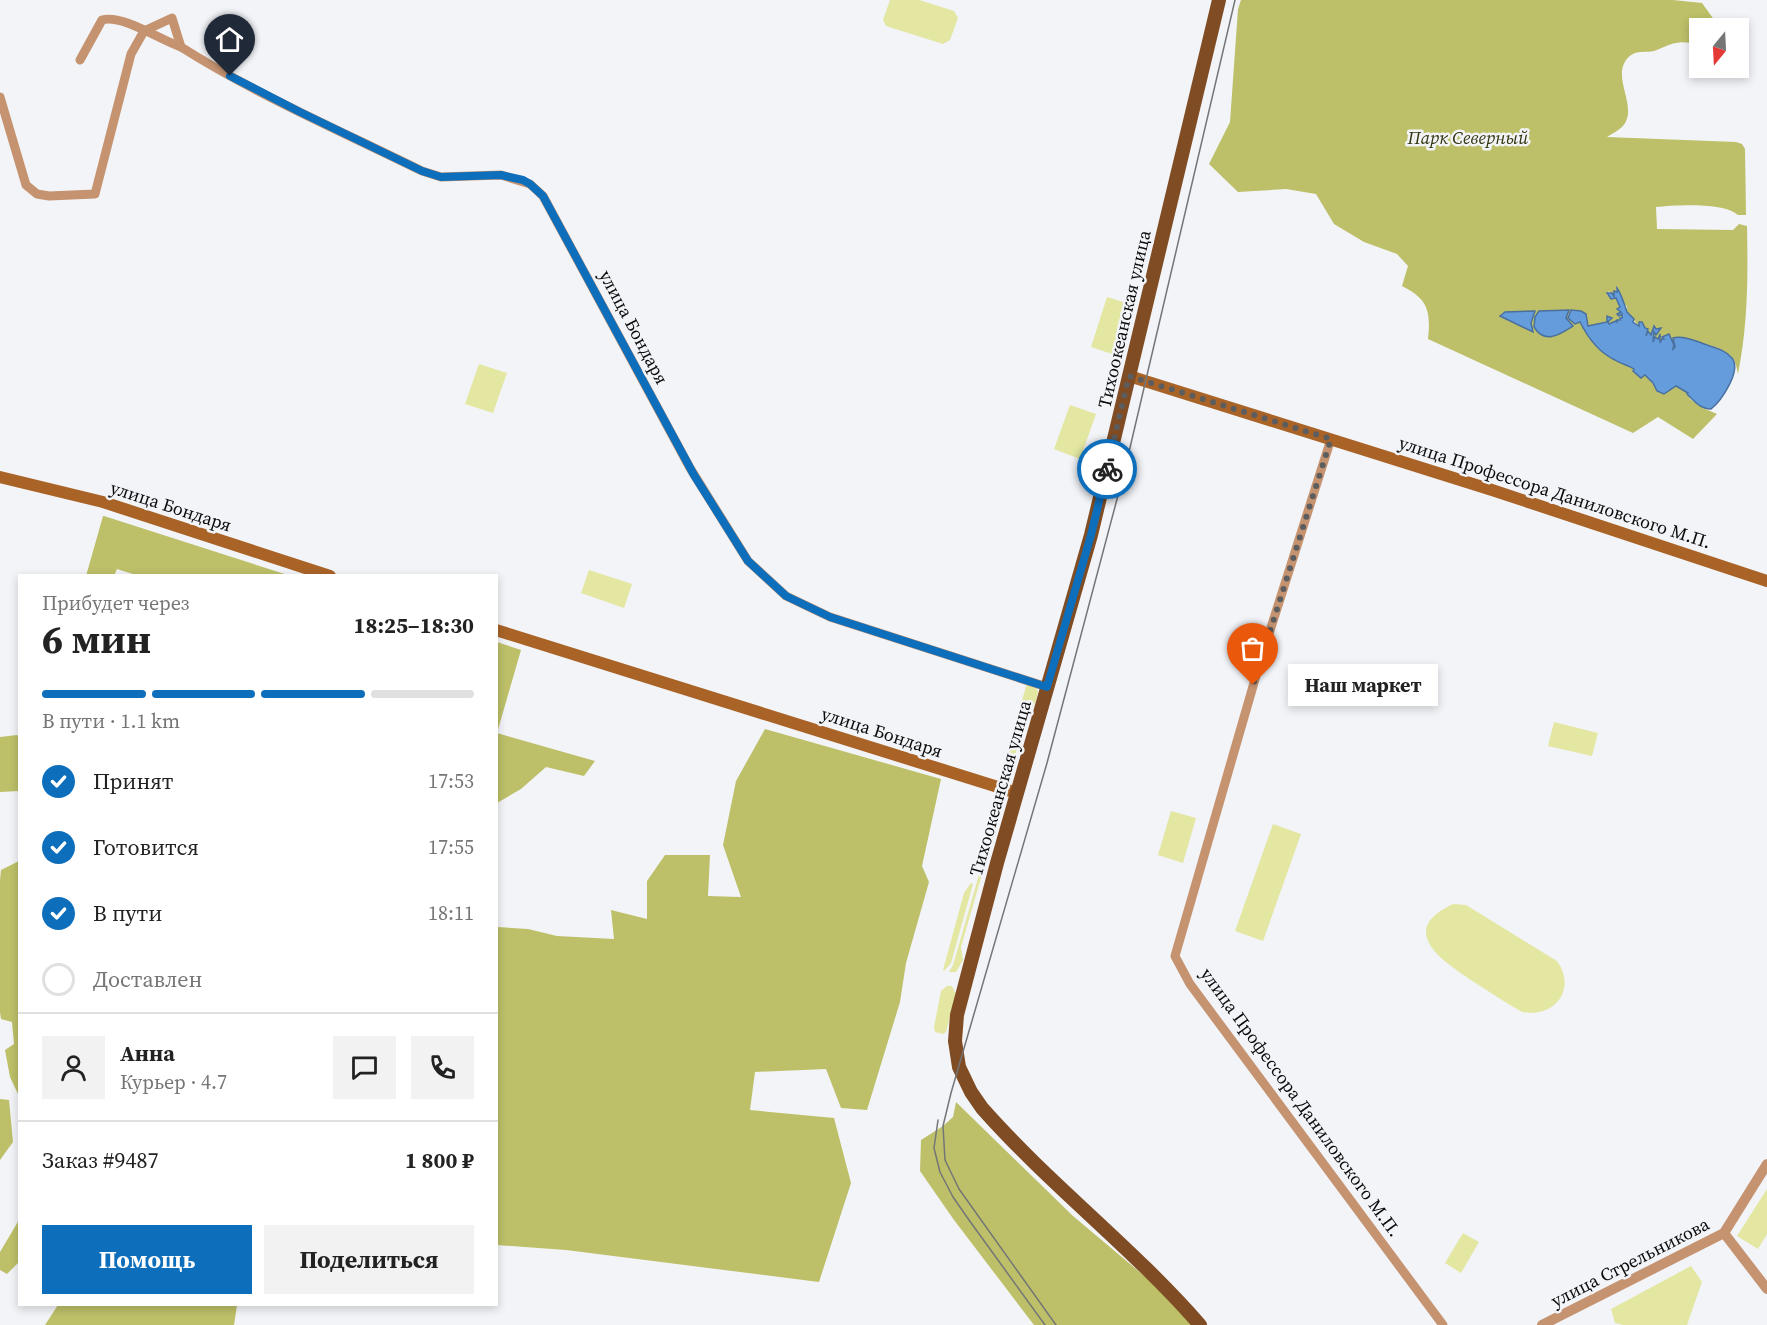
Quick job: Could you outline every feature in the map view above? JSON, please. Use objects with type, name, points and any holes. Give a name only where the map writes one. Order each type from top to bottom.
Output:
[{"type":"main road","name":"Тихоокеанская улица","points":[[1200,1325],[1174,1295],[997,1126],[971,1092],[959,1067],[955,1041],[957,1015],[1091,535],[1219,0]]},
{"type":"main road","name":"улица Профессора Даниловского М.П.","points":[[1129,376],[1331,439],[1767,581]]},
{"type":"main road","name":"улица Бондаря","points":[[0,477],[103,502],[324,574]]},
{"type":"main road","name":"улица Бондаря","points":[[498,631],[1017,794]]},
{"type":"street","name":"улица Бондаря","points":[[80,60],[102,20],[113,18],[121,20],[181,47],[246,85],[422,171],[441,177],[501,175],[530,184],[543,196],[681,452],[748,561],[786,596],[830,617],[1047,687]]},
{"type":"street","points":[[0,97],[26,185],[37,194],[49,196],[95,194],[131,54],[144,31],[172,18],[181,47]]},
{"type":"street","name":"улица Профессора Даниловского М.П.","points":[[1331,439],[1260,662],[1175,956],[1190,984],[1443,1325]]},
{"type":"street","name":"улица Стрельникова","points":[[1542,1325],[1724,1233],[1767,1164]]},
{"type":"street","points":[[1724,1233],[1767,1289]]},
{"type":"green space","points":[[890,0],[919,0],[954,11],[958,18],[950,40],[943,44],[886,26],[883,20]]},
{"type":"green space","name":"Парк Северный","points":[[1241,0],[1673,0],[1702,3],[1713,18],[1689,18],[1689,42],[1679,42],[1654,51],[1637,53],[1631,55],[1624,63],[1622,81],[1627,100],[1627,118],[1623,126],[1607,137],[1736,142],[1742,144],[1745,149],[1746,215],[1738,215],[1711,206],[1656,207],[1657,229],[1733,230],[1739,224],[1747,226],[1747,300],[1738,374],[1735,362],[1730,355],[1716,347],[1677,337],[1674,340],[1675,348],[1672,349],[1670,337],[1664,336],[1660,344],[1659,334],[1658,340],[1655,337],[1655,341],[1652,342],[1652,334],[1660,329],[1654,328],[1650,336],[1649,334],[1646,337],[1644,333],[1648,329],[1641,322],[1639,326],[1626,311],[1627,307],[1617,288],[1614,296],[1609,291],[1607,295],[1616,298],[1621,312],[1618,314],[1622,314],[1623,318],[1613,324],[1608,323],[1612,318],[1607,317],[1607,322],[1588,327],[1578,310],[1571,310],[1568,315],[1580,321],[1584,330],[1600,350],[1634,369],[1640,377],[1645,375],[1664,394],[1675,386],[1688,392],[1690,399],[1703,408],[1717,414],[1693,439],[1658,417],[1633,433],[1428,339],[1429,321],[1426,307],[1417,296],[1402,286],[1408,266],[1397,254],[1364,242],[1334,224],[1316,194],[1286,189],[1238,192],[1209,164],[1230,122],[1238,9]],"holes":[[[1568,311],[1566,318],[1570,324],[1536,331]],[[1535,312],[1531,329],[1501,313]]]},
{"type":"green space","points":[[1107,297],[1130,304],[1115,355],[1091,347]]},
{"type":"green space","points":[[479,364],[507,373],[493,413],[465,404]]},
{"type":"green space","points":[[1070,405],[1096,414],[1080,459],[1054,449]]},
{"type":"green space","points":[[103,516],[285,574],[133,574],[117,569],[115,574],[87,574]]},
{"type":"green space","points":[[589,570],[632,584],[624,608],[581,593]]},
{"type":"green space","points":[[498,642],[521,650],[498,730]]},
{"type":"green space","points":[[1027,683],[1036,687],[1038,692],[1036,701],[1025,720],[1011,770],[1004,778],[1002,770]]},
{"type":"green space","points":[[1554,722],[1598,733],[1592,756],[1548,746]]},
{"type":"green space","points":[[765,729],[941,779],[922,866],[929,882],[906,963],[900,1002],[867,1110],[841,1108],[826,1069],[755,1072],[750,1110],[834,1118],[851,1183],[819,1282],[566,1250],[498,1245],[498,927],[528,929],[557,936],[614,939],[611,910],[647,919],[647,881],[665,855],[710,855],[708,896],[741,897],[723,845],[736,781]]},
{"type":"green space","points":[[498,733],[595,761],[584,776],[546,767],[521,789],[498,802]]},
{"type":"green space","points":[[18,736],[18,791],[0,792],[0,737]]},
{"type":"green space","points":[[1171,811],[1196,818],[1183,863],[1158,855]]},
{"type":"green space","points":[[1273,824],[1301,834],[1263,941],[1235,931]]},
{"type":"green space","points":[[987,847],[989,850],[961,947],[963,960],[956,972],[949,972],[953,965]]},
{"type":"green space","points":[[18,862],[18,1094],[10,1077],[5,1050],[14,1044],[12,1022],[1,1019],[0,1012],[1,870]]},
{"type":"green space","points":[[971,883],[973,884],[951,963],[944,971],[964,893]]},
{"type":"green space","points":[[1453,904],[1466,905],[1557,961],[1563,971],[1565,982],[1559,999],[1553,1006],[1534,1013],[1522,1012],[1462,974],[1439,956],[1430,946],[1426,935],[1428,925],[1436,914]]},
{"type":"green space","points":[[947,986],[952,986],[956,994],[946,1032],[943,1034],[935,1032],[934,1027],[941,991]]},
{"type":"green space","points":[[0,1099],[9,1100],[13,1142],[0,1160]]},
{"type":"green space","points":[[956,1102],[1073,1216],[1161,1290],[1194,1325],[1034,1325],[954,1220],[920,1171],[921,1140],[953,1117]]},
{"type":"green space","points":[[1767,1189],[1767,1234],[1758,1249],[1737,1236]]},
{"type":"green space","points":[[18,1222],[18,1263],[7,1274],[0,1270],[0,1252]]},
{"type":"green space","points":[[1463,1233],[1479,1242],[1461,1273],[1445,1263]]},
{"type":"green space","points":[[1691,1266],[1702,1282],[1687,1325],[1615,1323],[1611,1309]]},
{"type":"green space","points":[[57,1306],[237,1306],[234,1325],[45,1325]]},
{"type":"water","points":[[1617,288],[1627,312],[1634,319],[1633,322],[1639,326],[1639,322],[1642,322],[1648,329],[1646,336],[1648,331],[1651,335],[1654,326],[1656,329],[1661,328],[1656,335],[1654,332],[1653,342],[1660,334],[1660,343],[1664,339],[1662,337],[1669,334],[1674,345],[1673,349],[1675,347],[1673,338],[1685,338],[1721,350],[1732,358],[1734,370],[1732,378],[1725,393],[1711,409],[1700,406],[1688,393],[1676,386],[1664,394],[1657,391],[1645,375],[1641,378],[1633,371],[1634,369],[1603,353],[1590,339],[1580,322],[1575,324],[1568,318],[1571,310],[1586,314],[1588,326],[1607,322],[1607,316],[1612,318],[1609,324],[1617,322],[1622,318],[1622,314],[1619,316],[1617,314],[1621,312],[1617,309],[1620,307],[1616,298],[1611,299],[1607,293],[1612,293],[1614,296]]},
{"type":"water","points":[[1569,310],[1566,318],[1573,326],[1558,335],[1543,336],[1534,327],[1535,317],[1539,311]]},
{"type":"water","points":[[1535,311],[1531,323],[1533,332],[1500,316],[1505,312]]},
{"type":"tram line","points":[[1056,1325],[959,1189],[945,1160],[943,1126],[1047,763],[1125,469],[1235,0]]},
{"type":"tram line","points":[[938,1120],[934,1148],[940,1172],[953,1197],[1045,1325]]},
{"type":"way so far","points":[[1107,469],[1129,376],[1331,439],[1253,685]]},
{"type":"place","name":"Наш маркет","points":[[1253,685]]},
{"type":"route","points":[[230,76],[422,171],[441,177],[501,175],[530,184],[543,196],[681,452],[748,561],[786,596],[830,617],[1047,687],[1091,535],[1107,469]]}]
